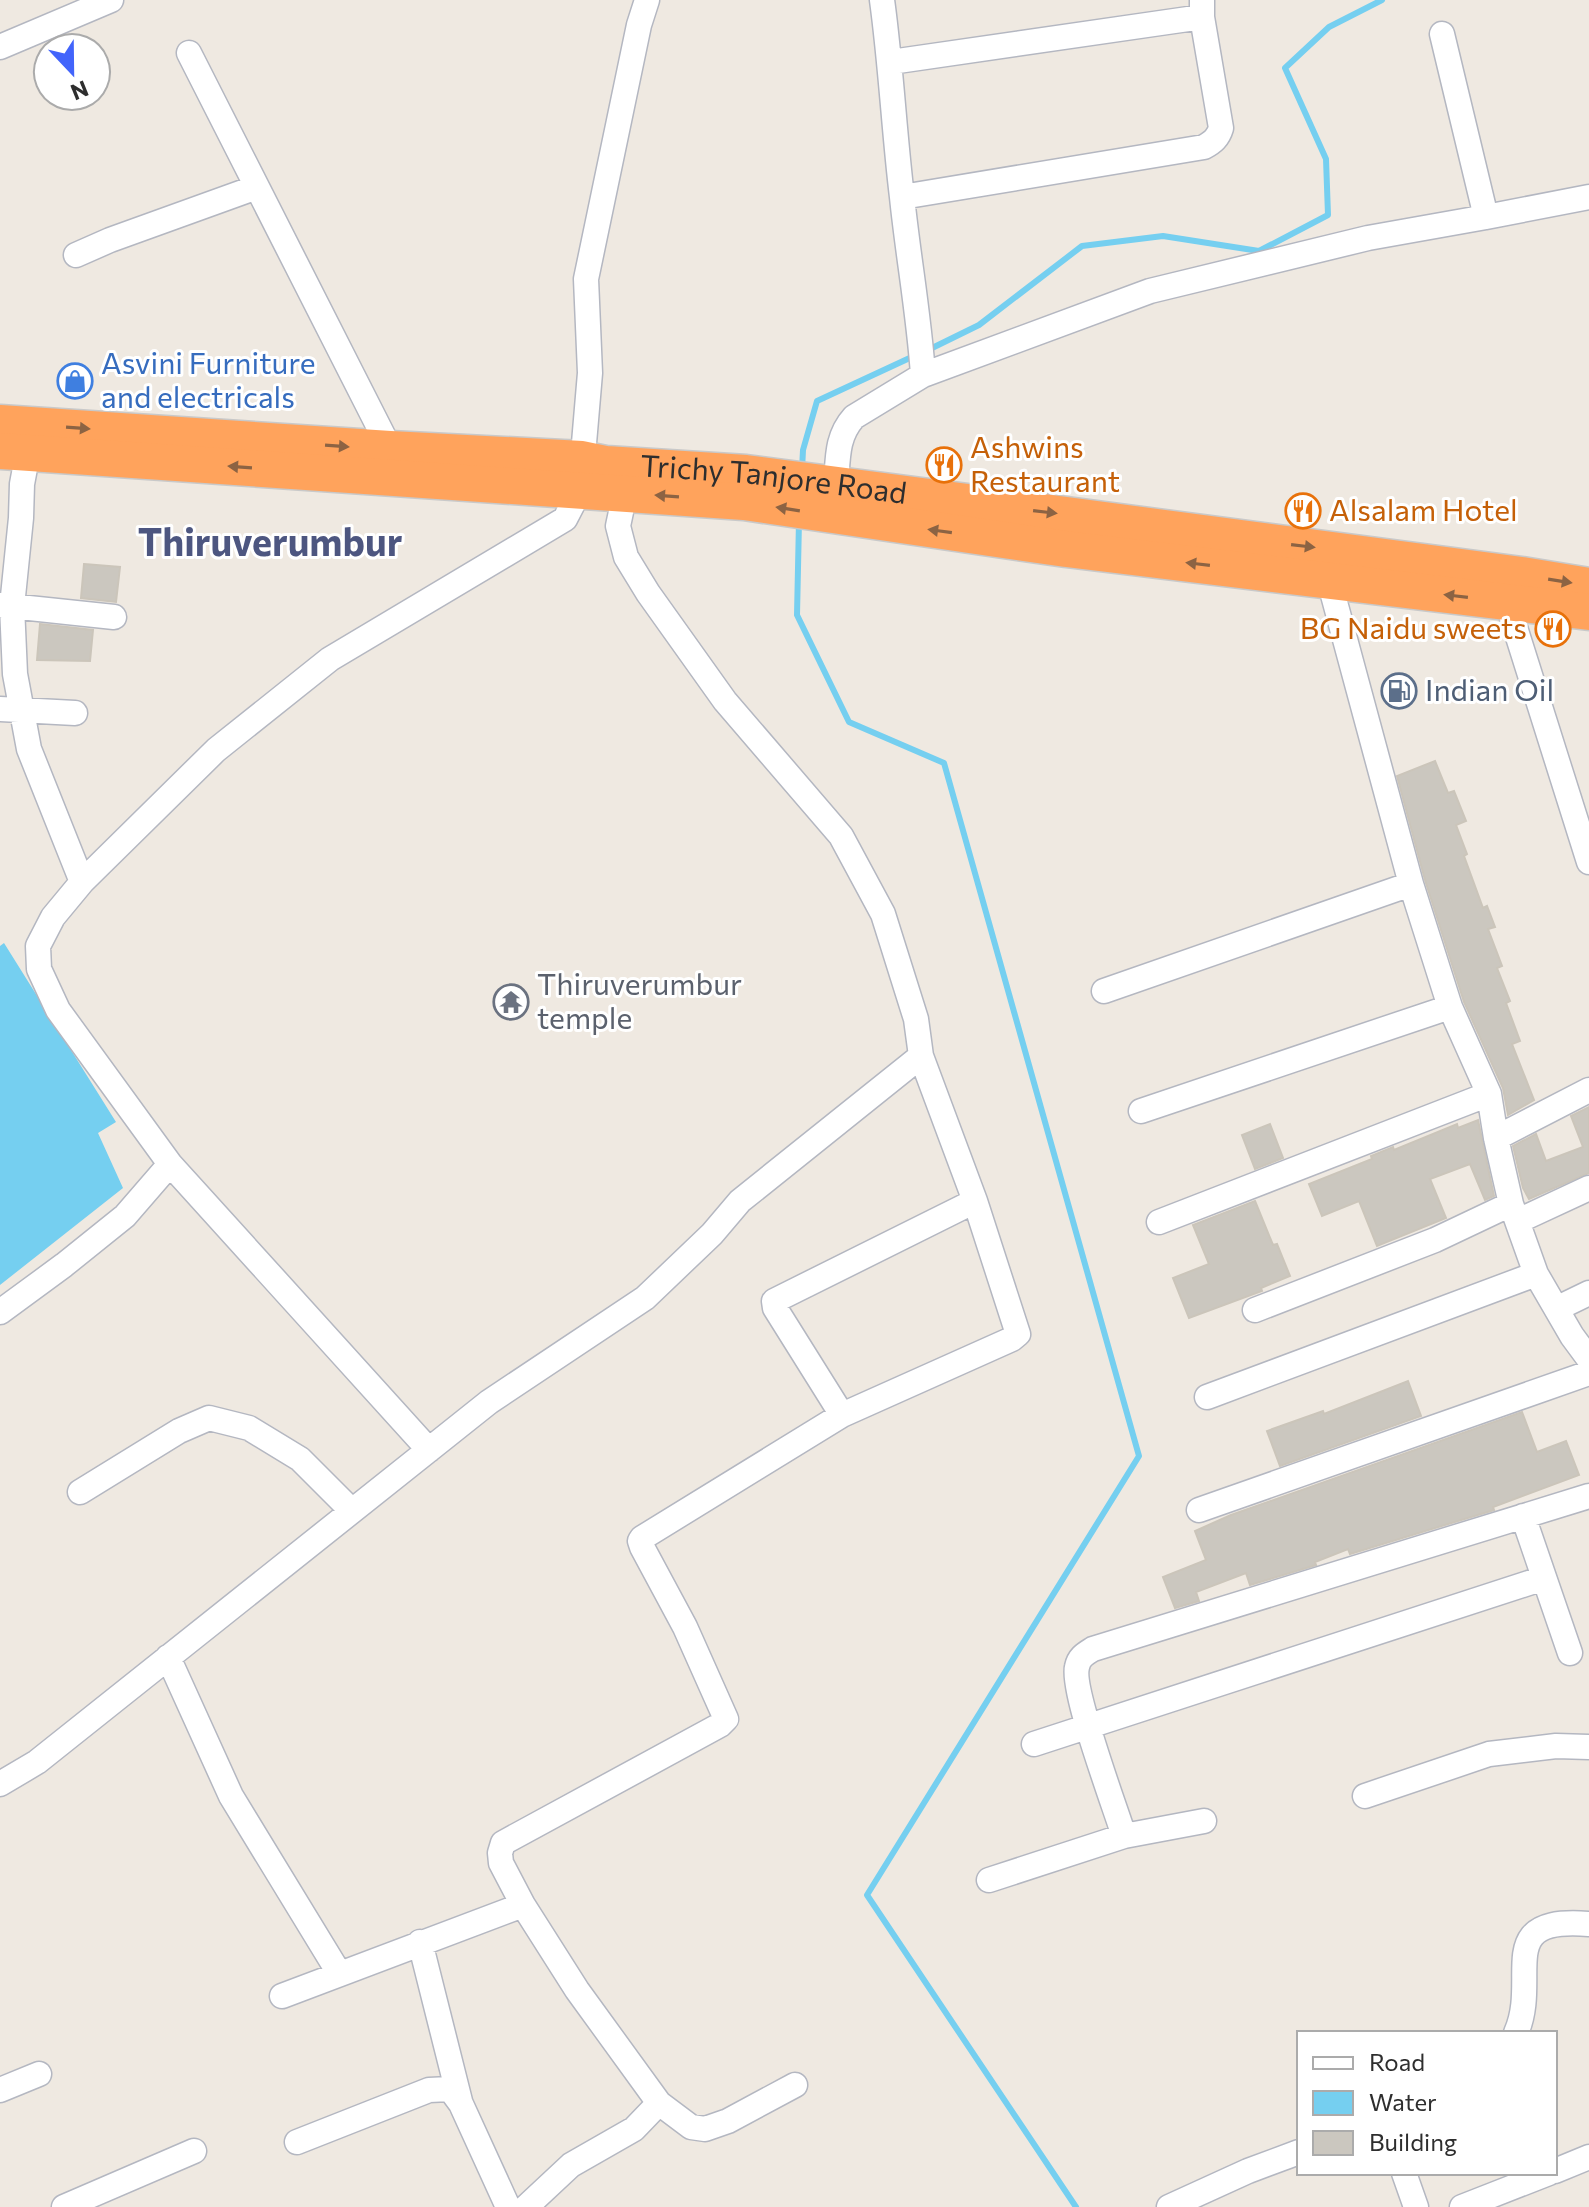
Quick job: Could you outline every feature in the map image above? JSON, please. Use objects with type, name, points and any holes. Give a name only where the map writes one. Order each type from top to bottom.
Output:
[{"type":"highway","name":"Trichy Tanjore Road","points":[[0,423],[390,449],[581,474],[625,493],[745,488]]},
{"type":"highway","name":"Trichy Tanjore Road","points":[[14,452],[581,474],[606,464],[745,488],[832,495],[1522,575],[1589,586]]},
{"type":"highway","name":"Trichy Tanjore Road","points":[[832,495],[1066,549],[1589,612]]},
{"type":"street","points":[[0,47],[111,0]]},
{"type":"street","points":[[429,1450],[170,1164],[58,1010],[39,969],[38,946],[53,917],[82,882],[216,750],[330,659],[565,519],[581,474],[590,373],[586,279],[639,25],[647,0]]},
{"type":"street","points":[[882,0],[923,369]]},
{"type":"street","points":[[891,62],[1202,9],[1221,128],[1219,137],[1204,147],[902,197]]},
{"type":"street","points":[[1442,34],[1486,217]]},
{"type":"street","points":[[189,53],[390,449]]},
{"type":"street","points":[[76,255],[257,187]]},
{"type":"street","points":[[832,495],[840,438],[845,427],[854,417],[923,369],[1150,291],[1263,266],[1368,238],[1589,197]]},
{"type":"street","points":[[14,452],[22,484],[21,518],[6,605],[15,674],[10,710],[29,749],[82,882]]},
{"type":"street","points":[[625,493],[618,526],[626,557],[656,605],[725,701],[841,836],[883,914],[916,1019],[921,1056],[975,1201],[1018,1334],[842,1415],[641,1540],[685,1627],[726,1719],[503,1843],[500,1853],[501,1863],[523,1905],[577,1990],[659,2103],[691,2127],[705,2129],[728,2121],[795,2085]]},
{"type":"street","points":[[1329,580],[1411,884],[1450,1007],[1489,1094],[1496,1138],[1515,1213],[1536,1274],[1589,1359]]},
{"type":"street","points":[[1507,602],[1589,862]]},
{"type":"street","points":[[6,605],[114,617]]},
{"type":"street","points":[[10,710],[75,713]]},
{"type":"street","points":[[1104,991],[1411,884]]},
{"type":"street","points":[[1141,1111],[1450,1007]]},
{"type":"street","points":[[0,1784],[37,1762],[489,1402],[645,1298],[712,1234],[740,1201],[921,1056]]},
{"type":"street","points":[[1496,1138],[1589,1090]]},
{"type":"street","points":[[1159,1222],[1489,1094]]},
{"type":"street","points":[[0,1312],[125,1216],[170,1164]]},
{"type":"street","points":[[1255,1310],[1435,1240],[1589,1188]]},
{"type":"street","points":[[842,1415],[775,1308],[774,1301],[975,1201]]},
{"type":"street","points":[[1207,1397],[1536,1274]]},
{"type":"street","points":[[1558,1308],[1589,1293]]},
{"type":"street","points":[[1199,1510],[1589,1373]]},
{"type":"street","points":[[80,1492],[179,1431],[209,1418],[249,1428],[300,1459],[352,1511]]},
{"type":"street","points":[[1124,1836],[1088,1727],[1075,1672],[1078,1662],[1093,1649],[1589,1496]]},
{"type":"street","points":[[1523,1516],[1570,1653]]},
{"type":"street","points":[[1034,1744],[1544,1578]]},
{"type":"street","points":[[168,1657],[231,1796],[339,1973]]},
{"type":"street","points":[[1365,1796],[1489,1754],[1556,1746],[1589,1747]]},
{"type":"street","points":[[989,1880],[1124,1836],[1204,1821]]},
{"type":"street","points":[[282,1996],[523,1905]]},
{"type":"street","points":[[1517,2031],[1522,2021],[1526,1946],[1532,1934],[1544,1926],[1562,1922],[1589,1924]]},
{"type":"street","points":[[420,1942],[461,2104],[508,2207]]},
{"type":"street","points":[[0,2090],[39,2074]]},
{"type":"street","points":[[297,2142],[429,2090],[450,2089],[461,2104]]},
{"type":"street","points":[[526,2207],[571,2165],[634,2129],[659,2103]]},
{"type":"street","points":[[64,2207],[194,2151]]},
{"type":"street","points":[[1169,2207],[1297,2153]]},
{"type":"street","points":[[1557,2170],[1589,2157]]},
{"type":"street","points":[[1405,2175],[1416,2207]]},
{"type":"street","points":[[1462,2207],[1544,2175]]},
{"type":"water","points":[[4,943],[116,1122],[98,1133],[123,1188],[0,1285],[0,946]]},
{"type":"building","points":[[84,564],[120,567],[116,602],[81,598]]},
{"type":"building","points":[[40,624],[93,630],[90,661],[37,660]]},
{"type":"building","points":[[1435,761],[1448,793],[1454,791],[1466,821],[1456,825],[1483,908],[1487,906],[1495,927],[1488,929],[1502,966],[1497,968],[1510,1001],[1506,1003],[1520,1041],[1512,1044],[1534,1100],[1508,1115],[1503,1088],[1464,1002],[1425,880],[1397,776]]},
{"type":"building","points":[[1589,1107],[1589,1173],[1529,1199],[1523,1188],[1513,1146],[1536,1134],[1546,1161],[1583,1147],[1571,1116]]},
{"type":"building","points":[[1478,1120],[1494,1196],[1485,1200],[1470,1164],[1430,1179],[1446,1218],[1377,1246],[1359,1201],[1322,1216],[1309,1184],[1372,1159],[1371,1156],[1393,1147],[1394,1150],[1457,1124],[1458,1128]]},
{"type":"building","points":[[1270,1124],[1283,1158],[1255,1169],[1242,1135]]},
{"type":"building","points":[[1255,1201],[1290,1276],[1261,1288],[1262,1291],[1189,1318],[1173,1278],[1209,1264],[1193,1225]]},
{"type":"building","points":[[1408,1381],[1421,1416],[1280,1466],[1267,1431],[1323,1411],[1324,1414]]},
{"type":"building","points":[[1522,1412],[1537,1452],[1566,1441],[1579,1475],[1493,1507],[1494,1510],[1350,1554],[1348,1549],[1315,1562],[1316,1565],[1250,1585],[1246,1573],[1196,1592],[1199,1601],[1175,1608],[1163,1577],[1206,1560],[1195,1531],[1231,1515]]},
{"type":"waterway","points":[[928,350],[979,325],[1082,246],[1163,236],[1259,251],[1328,215],[1326,159],[1285,68],[1329,27],[1382,0]]},
{"type":"waterway","points":[[802,470],[803,450],[817,401],[914,356]]},
{"type":"waterway","points":[[799,521],[797,615],[849,722],[944,763],[1139,1456],[867,1895],[1076,2207]]},
{"type":"place","name":"Asvini Furniture and electricals","points":[[75,381]]},
{"type":"place","name":"Ashwins Restaurant","points":[[944,465]]},
{"type":"place","name":"Alsalam Hotel","points":[[1303,511]]},
{"type":"place","name":"BG Naidu sweets","points":[[1553,629]]},
{"type":"place","name":"Indian Oil","points":[[1399,691]]},
{"type":"place","name":"Thiruverumbur temple","points":[[511,1002]]},
{"type":"district","name":"Thiruverumbur","points":[[270,543]]}]
